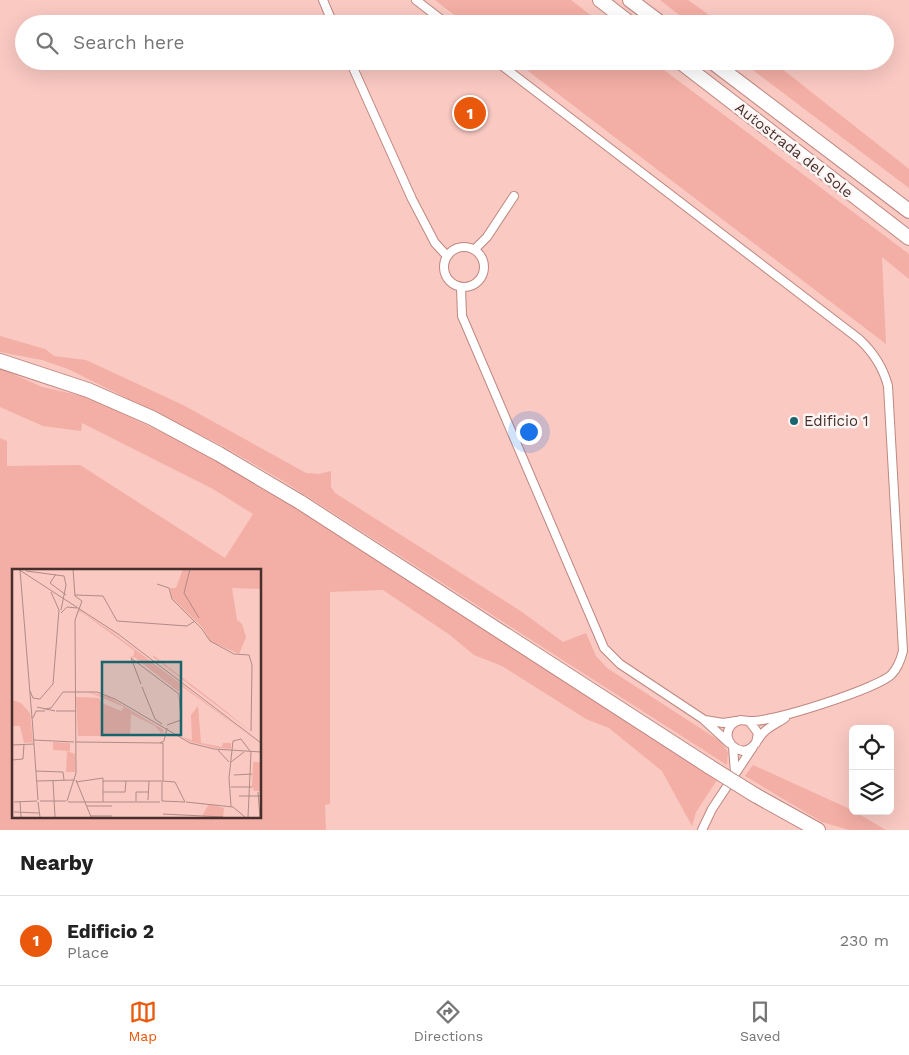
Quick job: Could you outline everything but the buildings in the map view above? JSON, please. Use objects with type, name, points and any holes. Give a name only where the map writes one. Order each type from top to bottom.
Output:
[{"type":"highway","points":[[600,0],[619,15]]},
{"type":"highway","points":[[630,0],[650,15]]},
{"type":"highway","name":"Autostrada del Sole","points":[[691,70],[909,238]]},
{"type":"highway","name":"Autostrada del Sole","points":[[723,70],[909,211]]},
{"type":"highway","points":[[0,361],[88,390],[152,418],[219,454],[300,502],[710,767],[755,795],[818,830]]},
{"type":"street","points":[[323,0],[329,15]]},
{"type":"street","points":[[416,0],[435,15]]},
{"type":"street","points":[[354,70],[412,199],[435,243],[447,256]]},
{"type":"street","points":[[508,70],[860,339],[871,350],[885,375],[888,386],[903,651],[891,674],[882,680],[787,716],[759,722],[736,721],[723,723],[703,719]]},
{"type":"street","points":[[475,249],[487,237],[514,196]]},
{"type":"street","points":[[463,246],[475,249],[484,260],[484,274],[474,285],[461,287],[454,285],[445,275],[444,268],[447,256],[456,248],[463,246]]},
{"type":"street","points":[[461,287],[462,316],[604,648],[620,664],[703,719],[731,745],[743,751],[754,745],[758,732],[749,721]]},
{"type":"street","points":[[702,830],[709,814],[763,732],[787,716]]},
{"type":"street","points":[[735,773],[728,732],[736,721]]},
{"type":"shaded area","points":[[435,0],[571,0],[590,15],[454,15]]},
{"type":"shaded area","points":[[660,0],[688,0],[709,15],[679,15]]},
{"type":"shaded area","points":[[527,70],[664,70],[909,254],[909,279],[882,257],[886,344]]},
{"type":"shaded area","points":[[753,70],[783,70],[909,169],[909,188]]},
{"type":"shaded area","points":[[0,336],[45,349],[54,356],[86,360],[183,405],[306,473],[319,474],[331,471],[331,487],[335,493],[522,612],[563,642],[586,633],[596,656],[607,668],[720,741],[728,752],[727,765],[283,481],[221,445],[68,369],[42,360],[0,352]]},
{"type":"shaded area","points":[[0,368],[42,387],[87,397],[107,406],[176,439],[263,487],[717,780],[696,812],[692,826],[662,771],[609,728],[586,719],[502,666],[474,655],[450,635],[383,590],[330,592],[330,804],[325,805],[326,830],[0,830],[0,438],[7,441],[7,466],[80,465],[225,558],[253,514],[213,489],[82,423],[81,431],[43,426],[0,407]]},
{"type":"shaded area","points":[[753,765],[849,809],[849,815],[860,815],[886,830],[849,830],[822,822],[745,776]]},
{"type":"place","name":"Edificio 2","points":[[470,113]]},
{"type":"place","name":"Edificio 1","points":[[794,421]]}]
